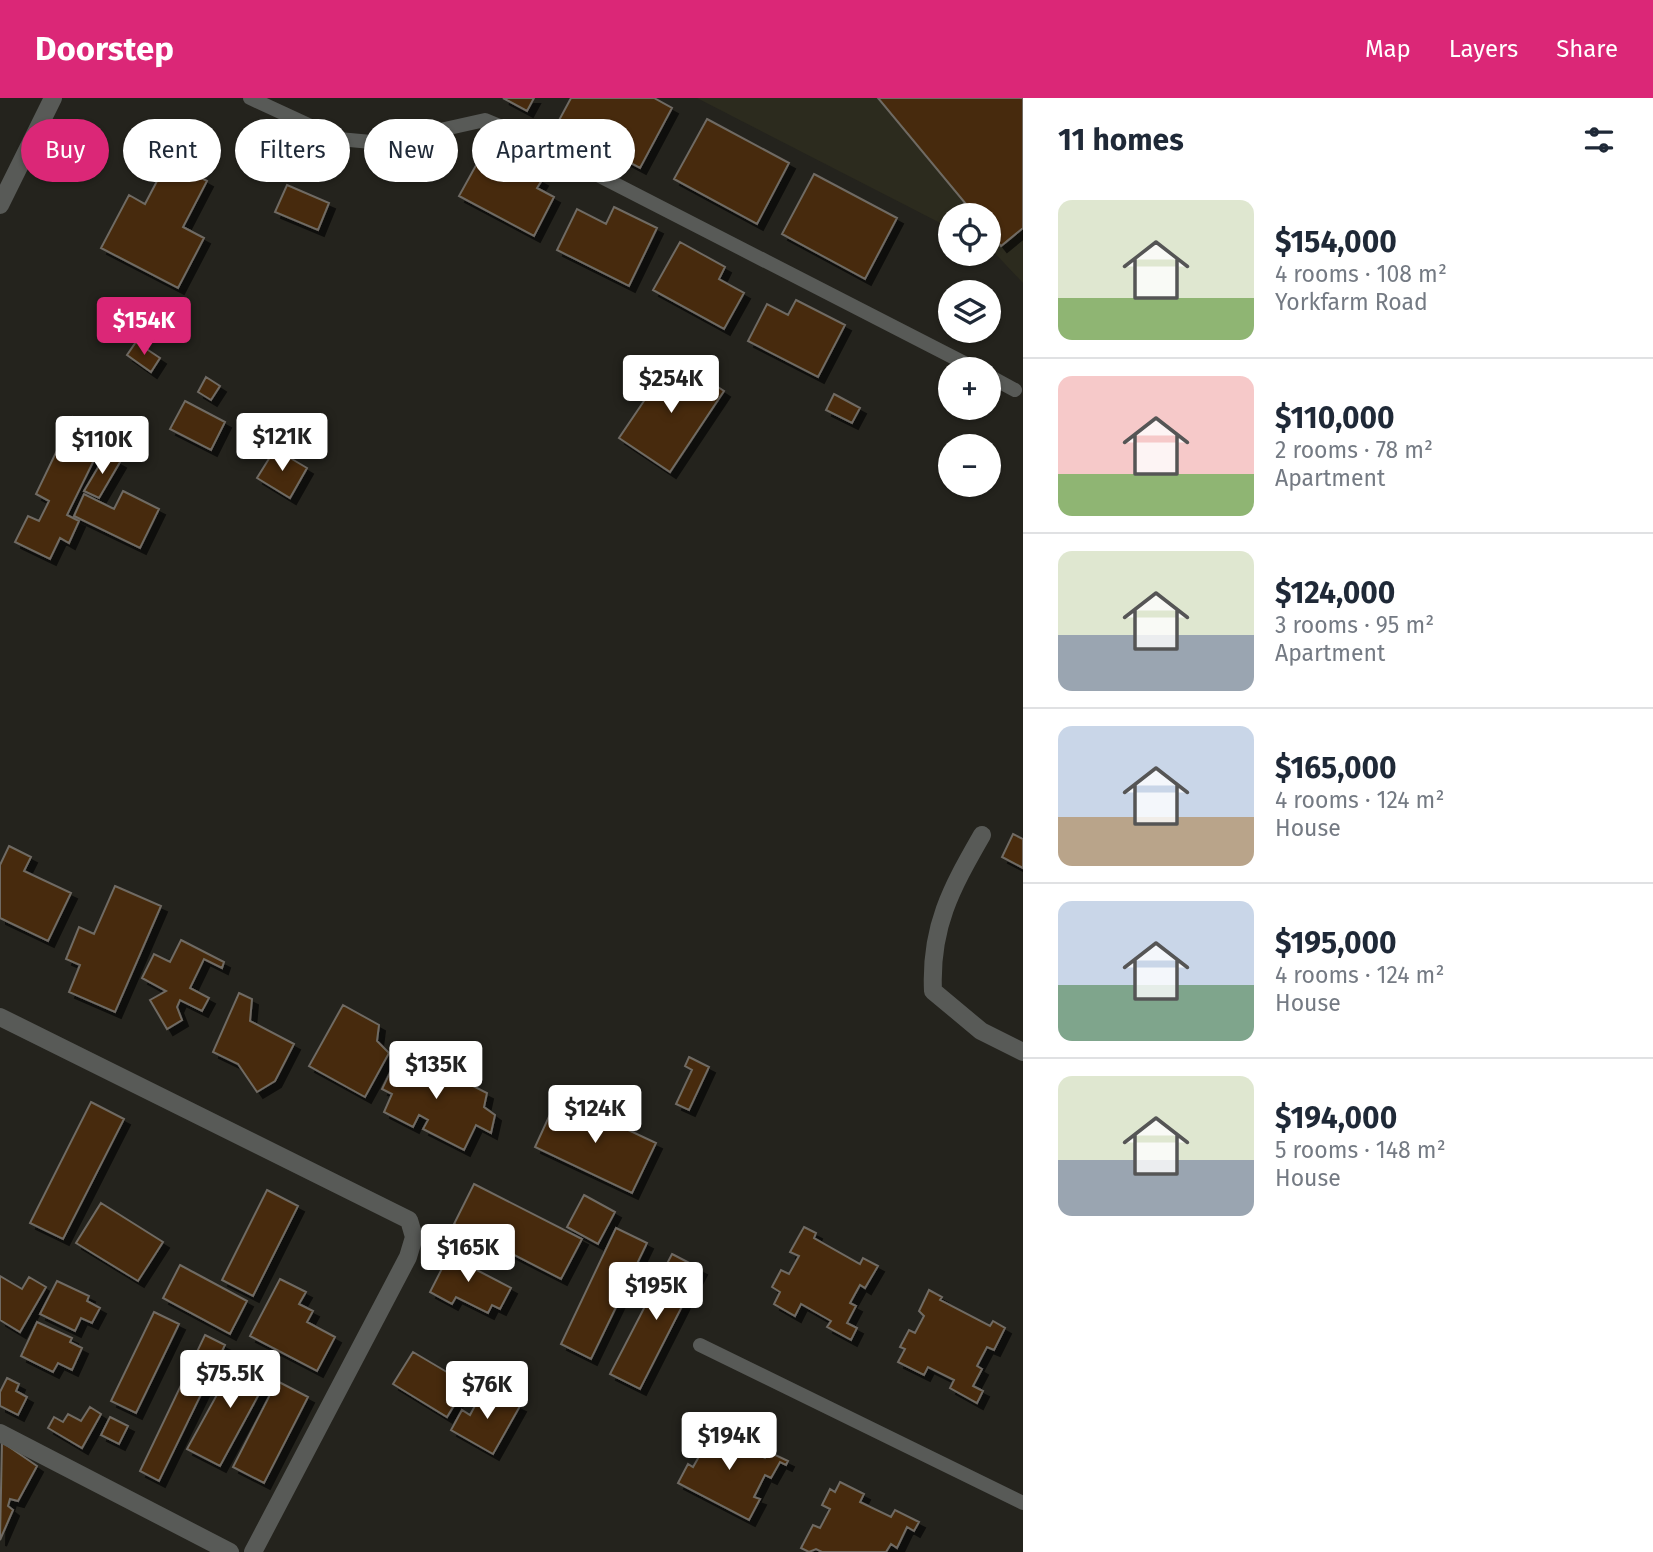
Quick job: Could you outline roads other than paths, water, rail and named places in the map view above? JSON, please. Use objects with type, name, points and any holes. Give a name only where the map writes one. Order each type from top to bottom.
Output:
[{"type":"street","points":[[0,205],[53,98]]},
{"type":"street","points":[[982,835],[943,907],[935,938],[933,991],[982,1031],[1023,1052]]},
{"type":"street","points":[[0,1017],[409,1220],[414,1237],[408,1257],[253,1552]]},
{"type":"street","points":[[0,1433],[230,1552]]},
{"type":"lane","points":[[250,98],[339,139],[382,143],[485,120],[512,131],[952,357]]},
{"type":"lane","points":[[1001,382],[1015,390]]},
{"type":"lane","points":[[700,1345],[1023,1503]]}]
